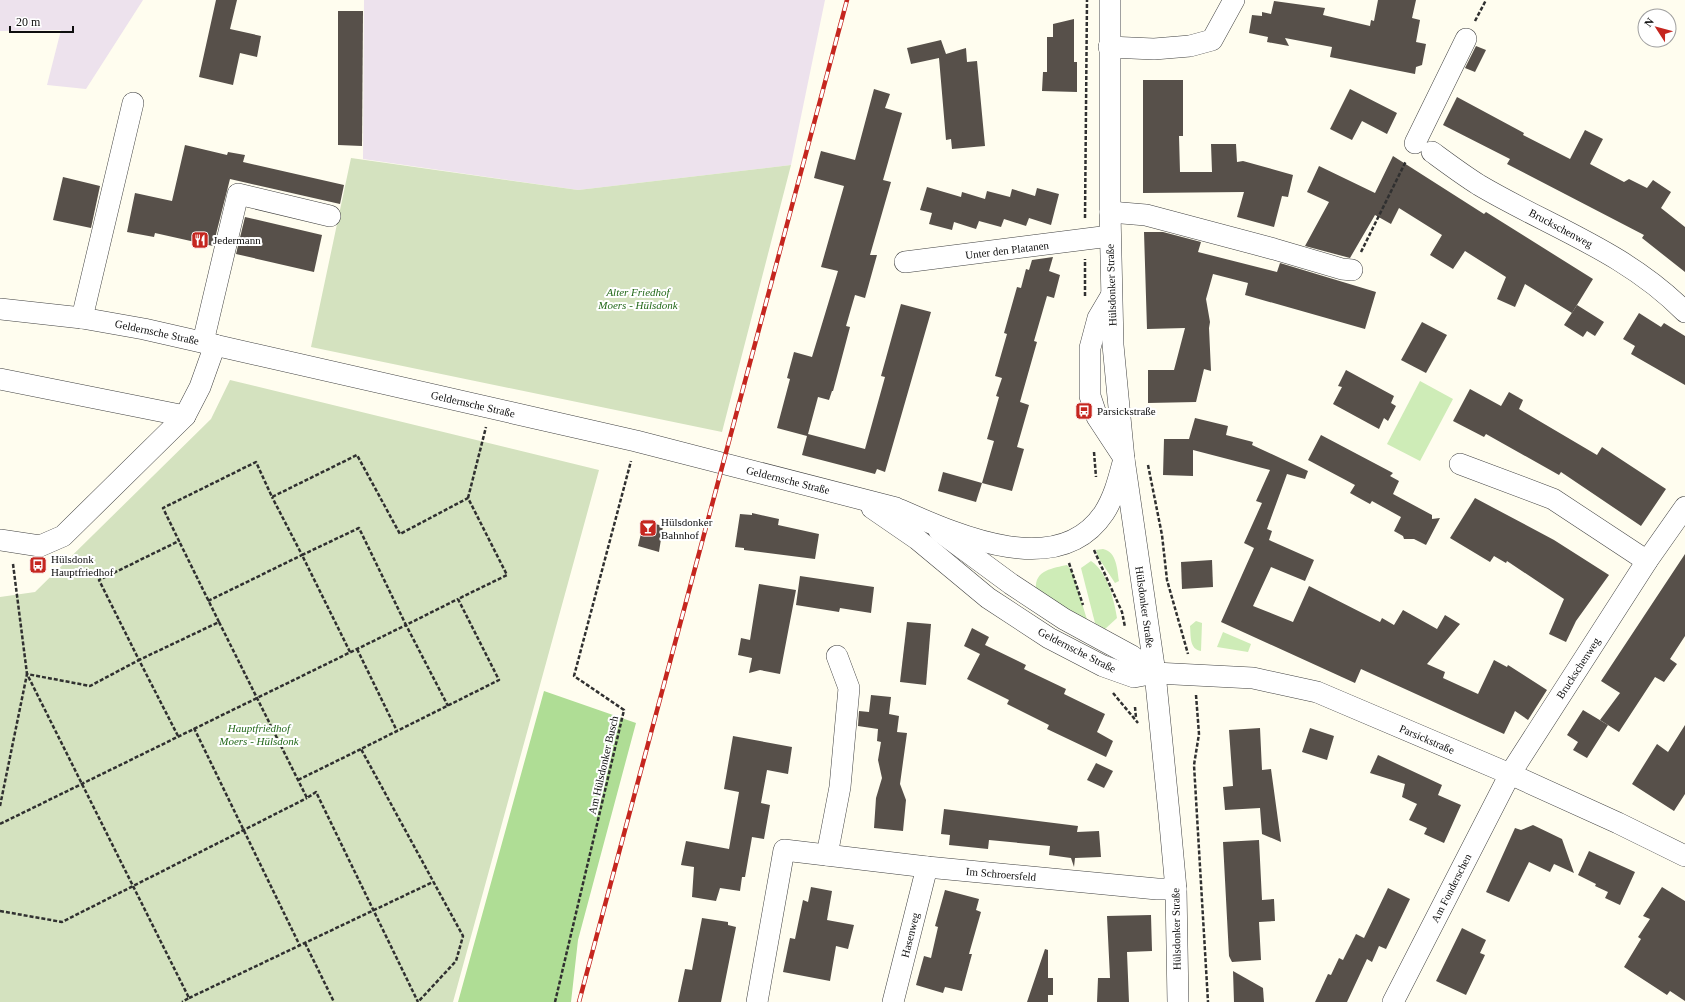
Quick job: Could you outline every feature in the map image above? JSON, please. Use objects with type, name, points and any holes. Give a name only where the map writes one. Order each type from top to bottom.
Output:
[{"type":"street","name":"Hülsdonker Straße","points":[[1110,0],[1110,236],[1111,296],[1114,345],[1124,459],[1154,673],[1176,889],[1178,1002]]},
{"type":"street","points":[[1109,47],[1154,49],[1190,46],[1212,40],[1234,0]]},
{"type":"street","points":[[1423,148],[1466,39]]},
{"type":"street","points":[[82,318],[132,103]]},
{"type":"street","name":"Bruckschenweg","points":[[1423,148],[1479,185],[1604,250],[1643,275],[1669,296],[1685,312]]},
{"type":"street","points":[[5,541],[40,546],[63,536],[185,416],[200,387],[238,194],[330,216]]},
{"type":"street","points":[[1110,212],[1146,215],[1274,249],[1342,269],[1352,270]]},
{"type":"street","name":"Unter den Platanen","points":[[905,262],[1110,236]]},
{"type":"street","points":[[1111,296],[1098,318],[1090,348],[1090,396],[1097,417],[1124,459]]},
{"type":"street","name":"Geldernsche Straße","points":[[0,309],[82,318],[209,343],[636,441],[896,508],[925,521],[996,545],[1016,548],[1038,549],[1063,545],[1076,540],[1087,533],[1104,513],[1115,492],[1124,459]]},
{"type":"street","points":[[0,380],[185,416]]},
{"type":"street","points":[[1460,464],[1554,499],[1646,561]]},
{"type":"street","name":"Geldernsche Straße","points":[[862,500],[917,539],[988,598],[1049,638],[1104,666],[1134,677]]},
{"type":"street","name":"Bruckschenweg","points":[[1510,774],[1646,561],[1685,508]]},
{"type":"street","name":"Geldernsche Straße","points":[[925,521],[975,559],[1051,610],[1094,636],[1132,656],[1154,673]]},
{"type":"street","points":[[827,855],[840,787],[849,688],[837,656]]},
{"type":"street","points":[[1134,677],[1154,673]]},
{"type":"street","name":"Parsickstraße","points":[[1154,673],[1195,677],[1253,678],[1317,692],[1510,774],[1618,823],[1685,856]]},
{"type":"street","name":"Am Fonderschen","points":[[1393,1002],[1510,774]]},
{"type":"street","name":"Im Schroersfeld","points":[[757,1002],[784,850],[927,867],[1157,889],[1176,889]]},
{"type":"street","name":"Hasenweg","points":[[894,1002],[927,867]]},
{"type":"path","points":[[1352,270],[1423,148]]},
{"type":"path","points":[[0,824],[507,575],[468,498],[490,408]]},
{"type":"path","name":"Am Hülsdonker Busch","points":[[555,1002],[624,710],[574,676],[636,441]]},
{"type":"path","points":[[272,497],[357,455],[400,534],[468,498]]},
{"type":"path","points":[[307,798],[163,508],[256,462],[350,652]]},
{"type":"path","points":[[1147,463],[1153,484],[1162,535],[1167,580],[1195,677],[1199,734],[1194,765],[1208,1002]]},
{"type":"path","points":[[208,601],[359,528],[406,625],[448,706]]},
{"type":"path","points":[[1087,533],[1122,612],[1132,656]]},
{"type":"path","points":[[5,541],[27,674],[189,998]]},
{"type":"path","points":[[178,736],[99,580],[180,541]]},
{"type":"path","points":[[298,780],[499,680],[458,599]]},
{"type":"path","points":[[27,674],[90,686],[139,660],[219,622]]},
{"type":"path","points":[[357,649],[397,731]]},
{"type":"path","points":[[0,806],[27,674]]},
{"type":"path","points":[[1134,677],[1136,719]]},
{"type":"path","points":[[194,728],[300,946]]},
{"type":"path","points":[[0,911],[62,922],[134,887],[316,792],[418,1002],[456,961],[463,936],[361,749]]},
{"type":"path","points":[[182,1002],[433,882]]},
{"type":"path","points":[[305,944],[334,1002]]},
{"type":"shaded area","points":[[0,0],[143,0],[86,89],[47,85],[61,30],[0,31]]},
{"type":"shaded area","points":[[364,0],[825,0],[791,165],[578,190],[363,159]]},
{"type":"green space","name":"Alter Friedhof Moers - Hülsdonk","points":[[351,158],[578,190],[791,165],[722,432],[311,347]]},
{"type":"green space","name":"Hauptfriedhof Moers - Hülsdonk","points":[[230,380],[599,470],[453,1002],[0,1002],[0,597],[35,592],[211,419]]},
{"type":"green space","points":[[1420,381],[1453,399],[1420,461],[1387,444]]},
{"type":"green space","points":[[1103,549],[1108,551],[1114,557],[1116,562],[1119,581],[1115,583],[1098,557],[1096,550]]},
{"type":"green space","points":[[1091,561],[1102,572],[1106,579],[1116,611],[1117,618],[1105,629],[1095,623],[1081,568]]},
{"type":"green space","points":[[1067,565],[1072,571],[1089,626],[1036,589],[1038,578],[1042,574],[1051,569]]},
{"type":"green space","points":[[1196,621],[1202,623],[1201,651],[1194,648],[1191,642],[1190,626]]},
{"type":"green space","points":[[1223,632],[1251,644],[1248,652],[1217,647]]},
{"type":"green space","points":[[544,691],[636,723],[578,940],[571,1002],[458,1002]]},
{"type":"building","points":[[216,0],[237,0],[230,29],[261,36],[257,57],[240,53],[233,85],[199,77]]},
{"type":"building","points":[[1378,0],[1416,0],[1412,18],[1420,20],[1416,42],[1426,44],[1422,65],[1416,67],[1415,74],[1330,57],[1332,47],[1285,38],[1289,46],[1267,42],[1268,37],[1249,33],[1252,15],[1262,16],[1262,12],[1271,14],[1274,1],[1325,8],[1323,15],[1370,26],[1371,20],[1374,21]]},
{"type":"building","points":[[338,11],[363,11],[362,146],[338,145]]},
{"type":"building","points":[[1074,19],[1074,62],[1077,62],[1077,92],[1042,91],[1043,72],[1047,72],[1047,37],[1053,37],[1053,24]]},
{"type":"building","points":[[941,40],[946,54],[966,48],[967,62],[977,61],[985,146],[952,149],[951,139],[946,140],[939,58],[911,64],[907,48]]},
{"type":"building","points":[[1476,46],[1486,50],[1475,72],[1465,68]]},
{"type":"building","points":[[1143,80],[1183,80],[1183,136],[1179,136],[1180,172],[1212,172],[1211,144],[1236,144],[1237,162],[1243,161],[1293,175],[1288,197],[1282,196],[1274,227],[1237,217],[1244,192],[1143,193]]},
{"type":"building","points":[[874,89],[890,94],[885,108],[902,113],[883,180],[891,182],[870,255],[877,255],[865,298],[855,295],[846,326],[850,327],[833,391],[829,400],[818,397],[808,434],[865,449],[885,377],[881,376],[901,304],[931,312],[885,472],[877,469],[875,474],[802,455],[807,436],[777,428],[790,379],[787,378],[794,352],[812,357],[838,271],[821,267],[844,186],[814,178],[821,151],[855,160]]},
{"type":"building","points":[[1350,89],[1397,113],[1387,134],[1362,121],[1352,140],[1330,129]]},
{"type":"building","points":[[1457,97],[1524,133],[1523,135],[1570,159],[1585,130],[1603,139],[1590,164],[1624,182],[1629,179],[1647,188],[1653,180],[1671,192],[1661,208],[1685,227],[1685,272],[1642,238],[1644,235],[1507,164],[1510,159],[1443,125]]},
{"type":"building","points":[[185,145],[227,155],[228,152],[245,155],[243,162],[344,185],[340,204],[230,179],[213,246],[155,233],[154,237],[127,232],[135,193],[172,201]]},
{"type":"building","points":[[1393,156],[1484,214],[1486,212],[1593,279],[1572,313],[1525,284],[1515,307],[1497,299],[1506,277],[1465,251],[1453,269],[1430,255],[1442,235],[1399,208],[1391,224],[1375,215],[1350,258],[1305,246],[1329,202],[1307,192],[1319,166],[1375,193]]},
{"type":"building","points":[[63,177],[100,186],[91,228],[53,220]]},
{"type":"building","points":[[927,187],[961,197],[962,192],[985,199],[987,191],[1010,197],[1012,189],[1035,196],[1037,188],[1059,194],[1051,225],[1029,218],[1026,226],[1004,219],[1001,227],[979,221],[976,229],[954,222],[952,230],[929,224],[932,213],[920,210]]},
{"type":"building","points":[[245,217],[322,235],[314,272],[236,254]]},
{"type":"building","points":[[1144,232],[1163,232],[1201,242],[1198,252],[1277,272],[1280,263],[1376,292],[1365,329],[1245,295],[1248,283],[1213,274],[1206,299],[1210,322],[1211,371],[1204,369],[1196,402],[1148,403],[1148,370],[1174,370],[1185,328],[1147,329]]},
{"type":"building","points":[[1053,257],[1049,271],[1060,275],[1054,298],[1047,296],[1034,341],[1037,342],[1020,402],[1029,405],[1017,447],[1024,449],[1012,491],[982,483],[994,441],[987,439],[999,397],[996,396],[1002,378],[995,376],[1007,334],[1004,333],[1017,287],[1021,288],[1026,269],[1029,270],[1032,260]]},
{"type":"building","points":[[1577,305],[1604,322],[1595,336],[1587,331],[1583,337],[1564,325]]},
{"type":"building","points":[[1639,313],[1661,327],[1664,323],[1685,336],[1685,385],[1631,354],[1635,346],[1623,339]]},
{"type":"building","points":[[1422,322],[1447,335],[1426,373],[1401,360]]},
{"type":"building","points":[[1346,370],[1394,396],[1391,403],[1396,406],[1388,421],[1384,418],[1379,429],[1333,404],[1342,387],[1338,386]]},
{"type":"building","points":[[1470,389],[1501,406],[1509,392],[1523,400],[1519,409],[1597,455],[1602,447],[1666,489],[1641,526],[1561,472],[1559,475],[1486,434],[1484,437],[1453,421]]},
{"type":"building","points":[[1195,418],[1228,426],[1226,435],[1253,442],[1252,445],[1308,471],[1305,479],[1287,474],[1267,529],[1272,531],[1269,540],[1314,560],[1305,581],[1271,567],[1253,606],[1293,622],[1309,586],[1380,622],[1382,618],[1394,625],[1403,610],[1437,629],[1445,615],[1460,624],[1427,664],[1445,672],[1443,678],[1478,694],[1494,660],[1507,667],[1508,665],[1547,690],[1528,720],[1515,711],[1504,734],[1361,669],[1355,683],[1221,622],[1254,548],[1244,543],[1262,503],[1256,501],[1270,470],[1193,450],[1193,476],[1163,475],[1164,439],[1189,439]]},
{"type":"building","points":[[1321,435],[1393,473],[1390,476],[1399,481],[1393,494],[1432,515],[1432,519],[1440,518],[1426,545],[1414,539],[1404,539],[1403,536],[1394,531],[1401,517],[1372,501],[1370,504],[1350,493],[1355,485],[1308,460]]},
{"type":"building","points":[[943,472],[982,483],[976,502],[938,491]]},
{"type":"building","points":[[1475,498],[1554,540],[1609,575],[1576,621],[1566,642],[1549,634],[1564,599],[1507,561],[1506,563],[1494,556],[1490,562],[1450,538]]},
{"type":"building","points":[[752,513],[779,519],[778,525],[819,534],[815,559],[744,550],[744,548],[735,547],[740,514],[752,515]]},
{"type":"building","points":[[644,521],[663,526],[659,552],[638,546]]},
{"type":"building","points":[[1685,554],[1685,636],[1670,659],[1677,664],[1664,682],[1655,677],[1619,732],[1600,720],[1620,693],[1601,681]]},
{"type":"building","points":[[1212,560],[1213,587],[1182,589],[1181,562]]},
{"type":"building","points":[[800,576],[874,587],[871,613],[840,608],[839,612],[796,605]]},
{"type":"building","points":[[759,584],[796,590],[780,674],[760,670],[749,673],[752,658],[738,655],[741,638],[750,640]]},
{"type":"building","points":[[907,622],[931,624],[926,685],[900,682]]},
{"type":"building","points":[[972,628],[989,637],[985,645],[1026,665],[1024,669],[1066,689],[1064,694],[1105,714],[1097,732],[1113,741],[1106,757],[1047,729],[1049,725],[1007,704],[1009,700],[967,679],[980,654],[964,646]]},
{"type":"building","points":[[871,695],[891,697],[889,714],[899,716],[897,732],[907,733],[900,784],[906,800],[903,831],[874,828],[876,798],[882,778],[878,760],[881,742],[877,741],[878,729],[858,726],[859,711],[869,712]]},
{"type":"building","points":[[1583,710],[1608,725],[1587,758],[1573,750],[1578,742],[1567,735]]},
{"type":"building","points":[[1685,725],[1685,794],[1674,811],[1632,784],[1657,744],[1668,752]]},
{"type":"building","points":[[1260,728],[1262,770],[1271,769],[1281,842],[1262,834],[1260,808],[1225,810],[1223,787],[1233,786],[1229,730]]},
{"type":"building","points":[[1310,728],[1334,736],[1327,760],[1302,752]]},
{"type":"building","points":[[733,736],[792,747],[788,774],[767,770],[761,803],[770,805],[764,839],[752,837],[745,877],[742,877],[740,891],[720,888],[716,901],[692,897],[694,867],[681,865],[686,841],[729,849],[739,792],[724,789]]},
{"type":"building","points":[[1378,755],[1442,785],[1438,795],[1461,805],[1444,843],[1424,834],[1427,828],[1409,820],[1417,804],[1402,797],[1405,784],[1370,773]]},
{"type":"building","points":[[1096,763],[1113,771],[1104,788],[1087,780]]},
{"type":"building","points":[[944,809],[1078,826],[1077,832],[1099,831],[1101,857],[1075,858],[1074,867],[1071,858],[1049,855],[1050,846],[989,840],[988,849],[949,845],[950,835],[941,834]]},
{"type":"building","points":[[1533,825],[1562,839],[1574,873],[1554,864],[1550,872],[1529,862],[1509,902],[1486,892],[1515,828],[1521,830]]},
{"type":"building","points":[[1259,840],[1262,900],[1274,899],[1275,921],[1259,922],[1261,960],[1232,962],[1229,956],[1223,842]]},
{"type":"building","points":[[1589,851],[1635,872],[1620,905],[1605,898],[1608,892],[1578,875]]},
{"type":"building","points":[[811,887],[832,891],[827,920],[854,925],[848,949],[836,946],[830,981],[783,972],[790,938],[795,939],[803,900],[808,902]]},
{"type":"building","points":[[1662,887],[1685,901],[1685,1001],[1670,991],[1667,995],[1624,967],[1641,939],[1638,937],[1650,919],[1643,916]]},
{"type":"building","points":[[1388,888],[1410,899],[1386,949],[1379,946],[1372,962],[1367,959],[1347,1002],[1315,1002],[1328,974],[1331,975],[1339,958],[1343,960],[1356,934],[1364,938]]},
{"type":"building","points":[[945,890],[979,899],[976,910],[981,912],[969,954],[972,954],[962,991],[945,987],[943,993],[916,985],[924,956],[931,958],[938,927],[935,926]]},
{"type":"building","points":[[1151,915],[1152,951],[1127,952],[1129,1002],[1097,1002],[1098,978],[1110,978],[1107,916]]},
{"type":"building","points":[[702,918],[728,922],[728,925],[736,927],[721,1002],[678,1002],[685,969],[692,970]]},
{"type":"building","points":[[1462,928],[1486,940],[1480,953],[1485,955],[1466,995],[1436,981]]},
{"type":"building","points":[[1045,949],[1048,950],[1048,978],[1053,978],[1053,995],[1048,995],[1048,1002],[1027,1002]]},
{"type":"building","points":[[1233,971],[1263,988],[1264,1002],[1234,1002]]},
{"type":"railway","points":[[579,1002],[847,0]]},
{"type":"place","name":"Jedermann","points":[[200,240]]},
{"type":"place","name":"Parsickstraße","points":[[1084,411]]},
{"type":"place","name":"Hülsdonker Bahnhof","points":[[648,528]]},
{"type":"place","name":"Hülsdonk Hauptfriedhof","points":[[38,565]]}]
